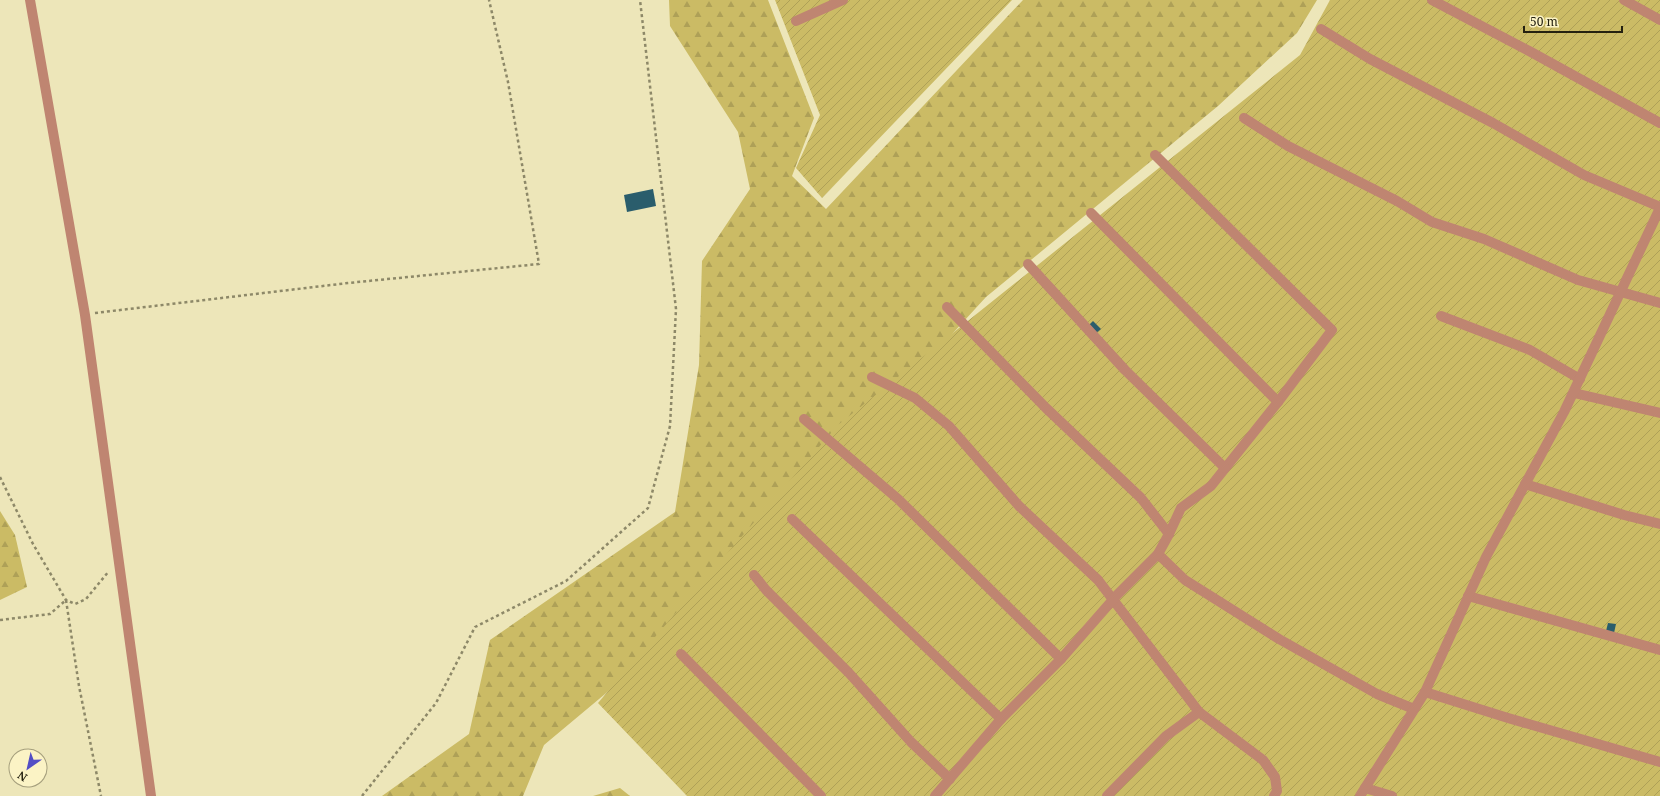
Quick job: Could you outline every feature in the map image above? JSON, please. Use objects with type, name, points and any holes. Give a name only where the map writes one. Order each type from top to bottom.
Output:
[{"type":"street","points":[[30,0],[85,315],[117,562],[151,796]]},
{"type":"street","points":[[796,21],[843,0]]},
{"type":"street","points":[[1432,0],[1531,52],[1660,124]]},
{"type":"street","points":[[1624,0],[1660,20]]},
{"type":"street","points":[[1321,29],[1370,59],[1493,123],[1584,174],[1660,207],[1619,292],[1574,393],[1486,557],[1425,692],[1362,792],[1392,796]]},
{"type":"street","points":[[1244,118],[1288,146],[1397,201],[1432,222],[1484,239],[1578,280],[1660,302]]},
{"type":"street","points":[[935,796],[1001,719],[1061,659],[1113,600],[1158,554],[1181,508],[1210,486],[1278,402],[1332,330],[1155,155]]},
{"type":"street","points":[[1091,213],[1278,402]]},
{"type":"street","points":[[1028,264],[1125,370],[1225,468]]},
{"type":"street","points":[[947,307],[1046,408],[1142,498],[1169,534]]},
{"type":"street","points":[[1441,316],[1530,350],[1580,379]]},
{"type":"street","points":[[872,377],[915,398],[949,426],[1019,506],[1098,580],[1199,712],[1263,760],[1275,777],[1277,792],[1274,796]]},
{"type":"street","points":[[1574,393],[1660,413]]},
{"type":"street","points":[[804,419],[898,499],[1061,659]]},
{"type":"street","points":[[1525,484],[1624,515],[1660,524]]},
{"type":"street","points":[[792,519],[1001,719]]},
{"type":"street","points":[[1158,554],[1185,580],[1279,639],[1377,694],[1414,708]]},
{"type":"street","points":[[754,575],[766,590],[849,673],[911,742],[950,779]]},
{"type":"street","points":[[1468,596],[1660,650]]},
{"type":"street","points":[[681,654],[821,796]]},
{"type":"street","points":[[1425,692],[1508,718],[1660,762]]},
{"type":"street","points":[[1107,796],[1166,736],[1199,712]]},
{"type":"path","points":[[85,315],[348,283],[539,264],[508,82],[489,0]]},
{"type":"path","points":[[362,796],[436,703],[475,627],[566,581],[648,508],[670,426],[676,310],[640,0]]},
{"type":"path","points":[[0,477],[32,544],[66,600],[79,686],[101,796]]},
{"type":"path","points":[[66,600],[75,604],[86,599],[117,562]]},
{"type":"path","points":[[0,620],[50,614],[66,600]]},
{"type":"green space","points":[[669,0],[768,0],[814,118],[792,176],[826,209],[1023,0],[1317,0],[1297,33],[1218,106],[986,297],[678,633],[544,745],[523,796],[382,796],[469,734],[490,640],[675,512],[699,365],[702,261],[750,189],[738,132],[670,26]]},
{"type":"green space","points":[[775,0],[1012,0],[822,198],[796,168],[820,115]]},
{"type":"green space","points":[[1330,0],[1660,0],[1660,796],[687,796],[598,703],[838,425],[1300,55]]},
{"type":"green space","points":[[0,511],[15,535],[27,587],[0,600]]},
{"type":"green space","points":[[620,788],[630,796],[593,796]]},
{"type":"building","points":[[653,189],[656,206],[627,212],[624,195]]},
{"type":"building","points":[[1093,321],[1101,329],[1096,333],[1088,326]]},
{"type":"building","points":[[1608,623],[1616,624],[1614,633],[1606,631]]}]
